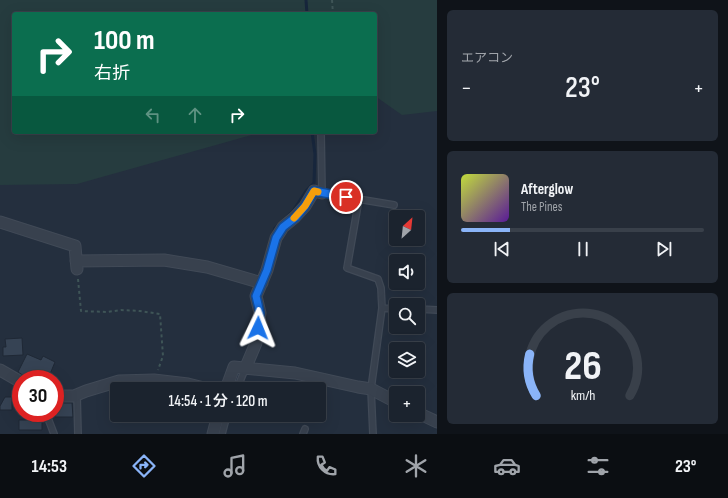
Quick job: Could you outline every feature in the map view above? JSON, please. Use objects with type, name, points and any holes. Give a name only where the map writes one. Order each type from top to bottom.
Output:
[{"type":"street","points":[[245,369],[256,343],[260,313],[256,296],[267,270],[276,238],[283,227],[296,217],[305,206],[314,191],[322,193]]},
{"type":"street","points":[[0,222],[75,246],[76,265],[164,260],[207,267],[262,283]]},
{"type":"street","points":[[229,382],[234,367],[294,372],[371,389],[389,398]]},
{"type":"street","points":[[0,370],[12,377]]},
{"type":"street","points":[[64,396],[74,396],[119,381],[154,380],[171,382]]},
{"type":"street","points":[[425,416],[437,422]]},
{"type":"street","points":[[213,434],[216,422]]},
{"type":"lane","points":[[321,134],[322,193],[394,205]]},
{"type":"lane","points":[[359,199],[347,268],[378,279],[381,288],[382,308],[371,389],[373,434]]},
{"type":"lane","points":[[382,308],[389,308]]},
{"type":"lane","points":[[425,309],[437,310]]},
{"type":"lane","points":[[240,382],[245,369]]},
{"type":"lane","points":[[77,395],[78,434]]},
{"type":"lane","points":[[49,422],[54,434]]},
{"type":"lane","points":[[222,434],[225,422]]},
{"type":"path","points":[[332,0],[333,12]]},
{"type":"path","points":[[76,265],[81,311],[107,312],[121,310],[160,314],[163,356],[154,380]]},
{"type":"green space","points":[[0,0],[437,0],[437,111],[402,115],[377,97],[377,12],[12,12],[12,134],[255,134],[77,184],[0,185]]},
{"type":"building","points":[[22,338],[23,355],[3,356],[3,347],[6,347],[5,339]]},
{"type":"building","points":[[27,354],[41,360],[43,356],[55,362],[52,370],[19,370]]},
{"type":"building","points":[[5,397],[12,397],[12,410],[0,410],[0,406]]},
{"type":"building","points":[[64,403],[72,403],[73,417],[64,417]]},
{"type":"building","points":[[19,422],[42,422],[42,430],[19,430]]},
{"type":"waterway","points":[[306,0],[307,12]]},
{"type":"waterway","points":[[273,235],[275,228],[293,211],[306,191],[314,183],[315,154],[312,134]]},
{"type":"waterway","points":[[236,382],[238,376]]},
{"type":"slow traffic","points":[[294,218],[305,206],[314,191],[318,192]]},
{"type":"route","points":[[258,328],[260,313],[256,296],[267,270],[276,238],[283,227],[296,217],[314,191],[346,197]]}]
